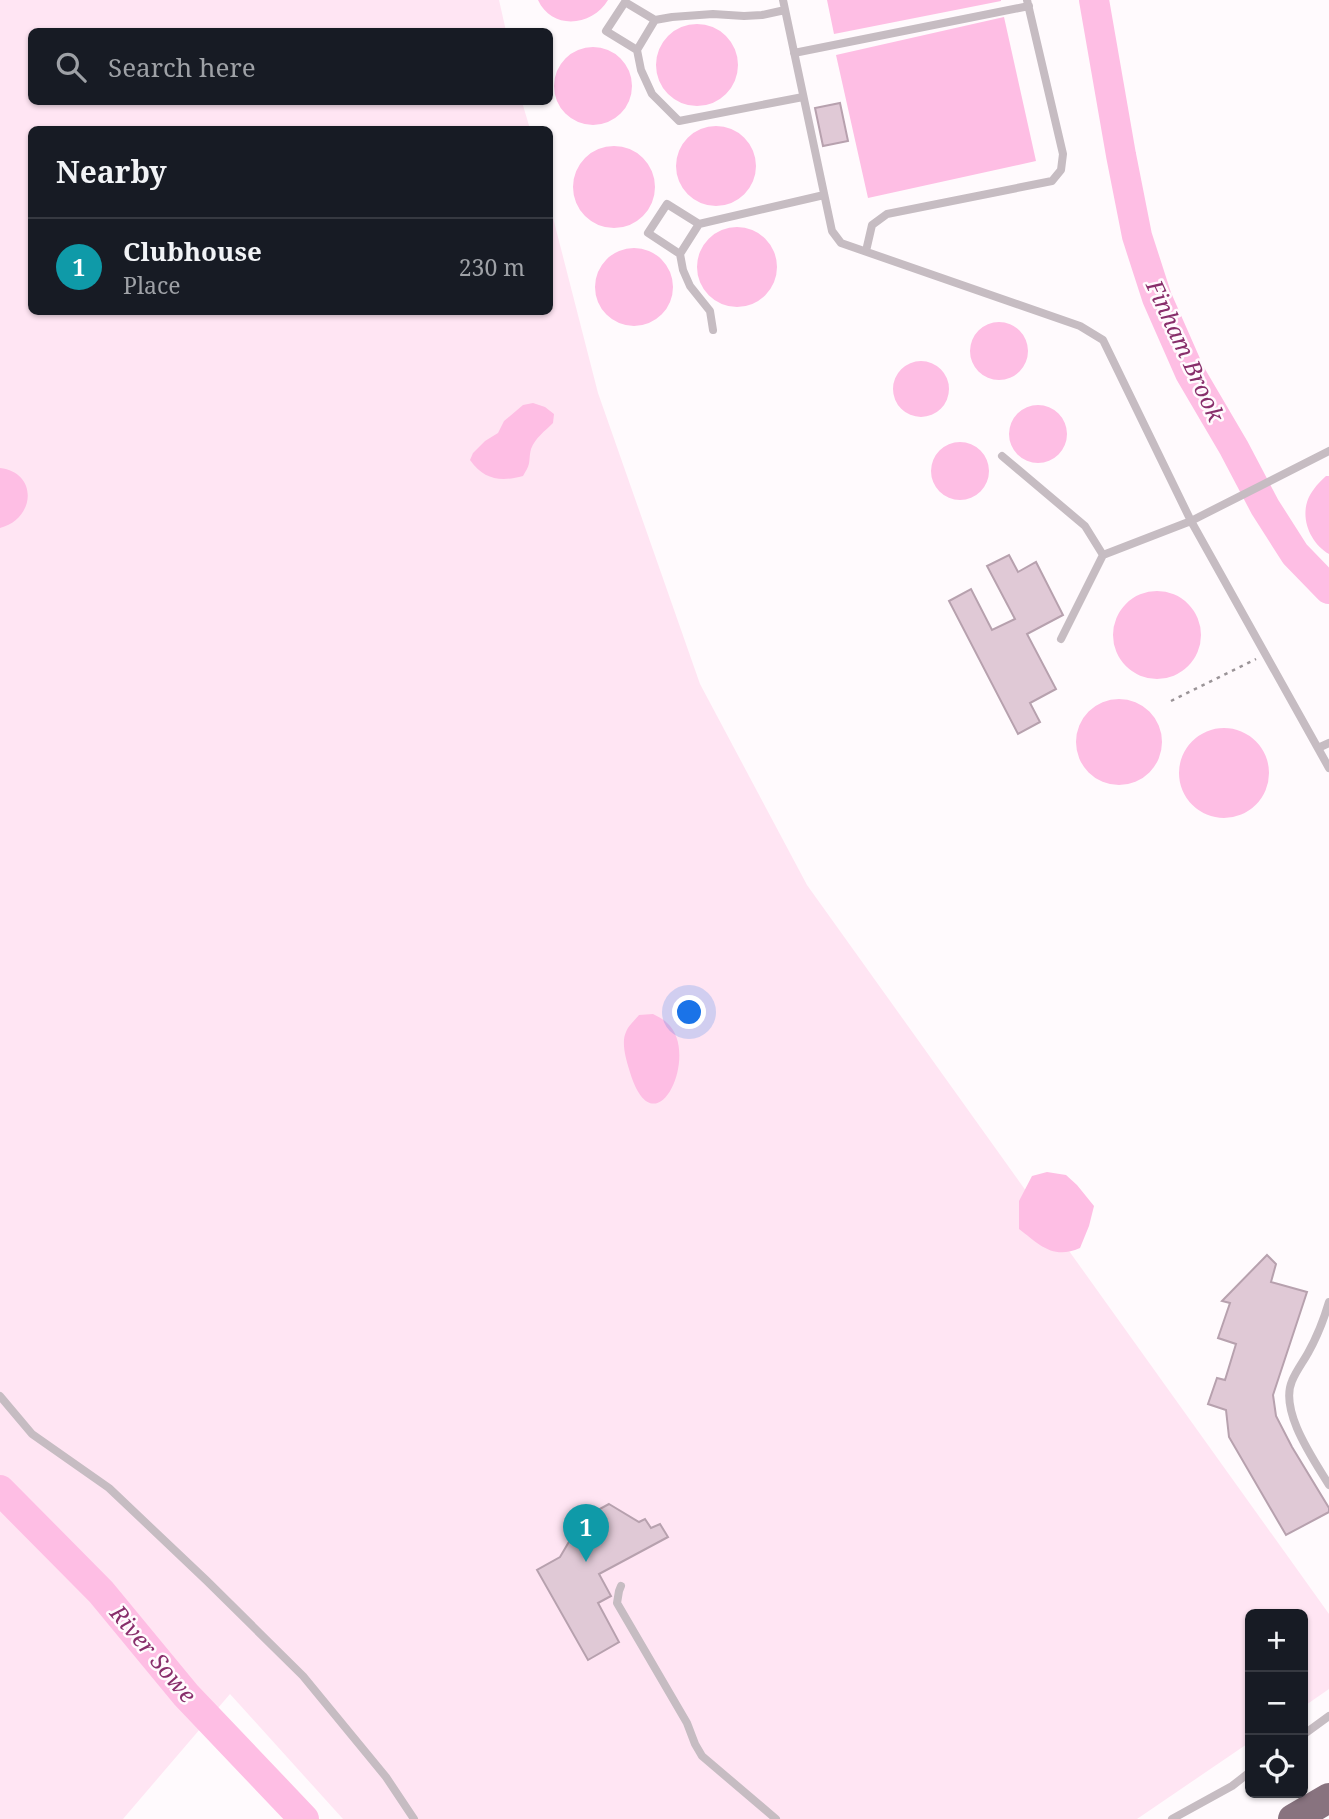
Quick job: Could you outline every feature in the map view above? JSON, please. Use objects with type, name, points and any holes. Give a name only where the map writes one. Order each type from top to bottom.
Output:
[{"type":"highway","points":[[1293,1819],[1329,1798]]},
{"type":"lane","points":[[783,0],[832,231],[841,243],[1080,326],[1103,340],[1191,521],[1329,768]]},
{"type":"lane","points":[[637,50],[606,31],[625,2],[655,20],[713,14],[762,15],[785,10]]},
{"type":"lane","points":[[794,53],[1028,3],[1063,154],[1061,170],[1052,181],[887,214],[872,225],[866,251]]},
{"type":"lane","points":[[655,20],[637,50],[641,70],[652,94],[679,121],[803,97]]},
{"type":"lane","points":[[713,330],[710,311],[690,286],[680,254],[699,225],[824,195]]},
{"type":"lane","points":[[680,254],[648,233],[654,223],[667,204],[699,225]]},
{"type":"lane","points":[[1061,639],[1103,555],[1191,521],[1329,451]]},
{"type":"lane","points":[[1002,456],[1085,526],[1103,555]]},
{"type":"lane","points":[[1318,748],[1329,743]]},
{"type":"lane","points":[[1329,1302],[1315,1339],[1289,1390],[1293,1419],[1329,1485]]},
{"type":"lane","points":[[0,1396],[32,1434],[109,1488],[303,1676],[386,1777],[414,1819]]},
{"type":"lane","points":[[621,1586],[617,1603],[687,1723],[702,1756],[776,1819]]},
{"type":"lane","points":[[1308,1731],[1329,1716]]},
{"type":"lane","points":[[1172,1819],[1245,1776]]},
{"type":"path","points":[[1171,701],[1265,655]]},
{"type":"shaded area","points":[[0,0],[499,0],[505,28],[28,28],[28,105],[523,105],[529,126],[28,126],[28,315],[553,315],[553,218],[598,393],[700,684],[807,885],[1329,1614],[1329,1689],[1308,1704],[1308,1609],[1245,1609],[1245,1745],[1137,1819],[343,1819],[230,1694],[123,1819],[0,1819]]},
{"type":"shaded area","points":[[538,0],[608,0],[593,15],[573,21],[553,17],[544,10]]},
{"type":"shaded area","points":[[827,0],[1001,0],[1001,1],[834,34]]},
{"type":"shaded area","points":[[1004,17],[1036,161],[868,198],[836,55]]},
{"type":"shaded area","points":[[697,24],[713,27],[726,36],[735,49],[738,65],[735,81],[726,94],[713,103],[697,106],[681,103],[668,94],[659,81],[656,65],[659,49],[668,36],[681,27]]},
{"type":"shaded area","points":[[593,47],[608,50],[621,58],[629,71],[632,86],[629,101],[621,114],[608,122],[593,125],[578,122],[565,114],[557,101],[554,86],[557,71],[565,58],[578,50]]},
{"type":"shaded area","points":[[716,126],[731,129],[744,138],[753,151],[756,166],[753,181],[744,194],[731,203],[716,206],[701,203],[688,194],[679,181],[676,166],[679,151],[688,138],[701,129]]},
{"type":"shaded area","points":[[614,146],[630,149],[643,158],[652,171],[655,187],[652,203],[643,216],[630,225],[614,228],[598,225],[585,216],[576,203],[573,187],[576,171],[585,158],[598,149]]},
{"type":"shaded area","points":[[737,227],[752,230],[765,239],[774,252],[777,267],[774,282],[765,295],[752,304],[737,307],[722,304],[709,295],[700,282],[697,267],[700,252],[709,239],[722,230]]},
{"type":"shaded area","points":[[634,248],[649,251],[661,260],[670,272],[673,287],[670,302],[661,314],[649,323],[634,326],[619,323],[607,314],[598,302],[595,287],[598,272],[607,260],[619,251]]},
{"type":"shaded area","points":[[999,322],[1010,324],[1023,335],[1028,351],[1026,362],[1015,375],[999,380],[988,378],[975,367],[970,351],[972,340],[983,327]]},
{"type":"shaded area","points":[[915,361],[927,361],[937,365],[945,373],[949,389],[945,405],[937,413],[927,417],[915,417],[905,413],[897,405],[893,395],[893,383],[897,373],[905,365]]},
{"type":"shaded area","points":[[533,403],[554,414],[553,423],[533,445],[529,465],[523,476],[500,479],[481,472],[470,460],[473,453],[498,433],[504,421],[523,405]]},
{"type":"shaded area","points":[[1032,405],[1044,405],[1059,413],[1067,428],[1067,440],[1059,455],[1044,463],[1032,463],[1017,455],[1009,440],[1009,428],[1017,413]]},
{"type":"shaded area","points":[[954,442],[966,442],[981,450],[989,465],[989,477],[981,492],[966,500],[954,500],[939,492],[931,477],[931,465],[939,450]]},
{"type":"shaded area","points":[[0,468],[21,478],[28,496],[20,516],[0,528]]},
{"type":"shaded area","points":[[1326,476],[1329,476],[1329,554],[1310,533],[1305,515],[1309,497]]},
{"type":"shaded area","points":[[1157,591],[1182,598],[1194,610],[1201,635],[1194,660],[1182,672],[1157,679],[1132,672],[1120,660],[1113,635],[1120,610],[1132,598]]},
{"type":"shaded area","points":[[1119,699],[1136,702],[1150,711],[1159,725],[1162,742],[1159,759],[1150,773],[1136,782],[1119,785],[1102,782],[1088,773],[1079,759],[1076,742],[1079,725],[1088,711],[1102,702]]},
{"type":"shaded area","points":[[1224,728],[1241,732],[1256,741],[1265,756],[1269,773],[1265,790],[1256,805],[1241,814],[1224,818],[1207,814],[1192,805],[1183,790],[1179,773],[1183,756],[1192,741],[1207,732]]},
{"type":"shaded area","points":[[653,1014],[666,1022],[676,1037],[679,1055],[677,1074],[670,1090],[661,1101],[650,1103],[639,1094],[628,1065],[624,1041],[627,1030],[639,1015]]},
{"type":"shaded area","points":[[1047,1172],[1066,1175],[1094,1206],[1080,1248],[1062,1252],[1047,1249],[1019,1229],[1019,1201],[1032,1176]]},
{"type":"building","points":[[840,103],[848,141],[823,146],[815,108]]},
{"type":"building","points":[[1009,555],[1018,572],[1036,562],[1063,615],[1027,634],[1056,689],[1030,703],[1040,722],[1018,734],[949,601],[971,589],[992,630],[1015,619],[987,566]]},
{"type":"building","points":[[1267,1255],[1276,1264],[1271,1282],[1307,1292],[1273,1395],[1276,1416],[1329,1508],[1329,1512],[1286,1535],[1229,1437],[1226,1410],[1208,1404],[1217,1378],[1225,1380],[1236,1344],[1218,1338],[1230,1303],[1222,1301]]},
{"type":"building","points":[[609,1504],[639,1522],[645,1519],[651,1528],[660,1524],[668,1537],[599,1574],[611,1596],[598,1603],[619,1642],[588,1660],[537,1570],[560,1557],[583,1518]]},
{"type":"waterway","name":"Finham Brook","points":[[1094,0],[1137,236],[1157,298],[1190,373],[1265,507],[1295,554],[1329,589]]},
{"type":"waterway","name":"River Sowe","points":[[0,1490],[101,1592],[186,1695],[304,1819]]},
{"type":"place","name":"Clubhouse","points":[[586,1562]]}]
